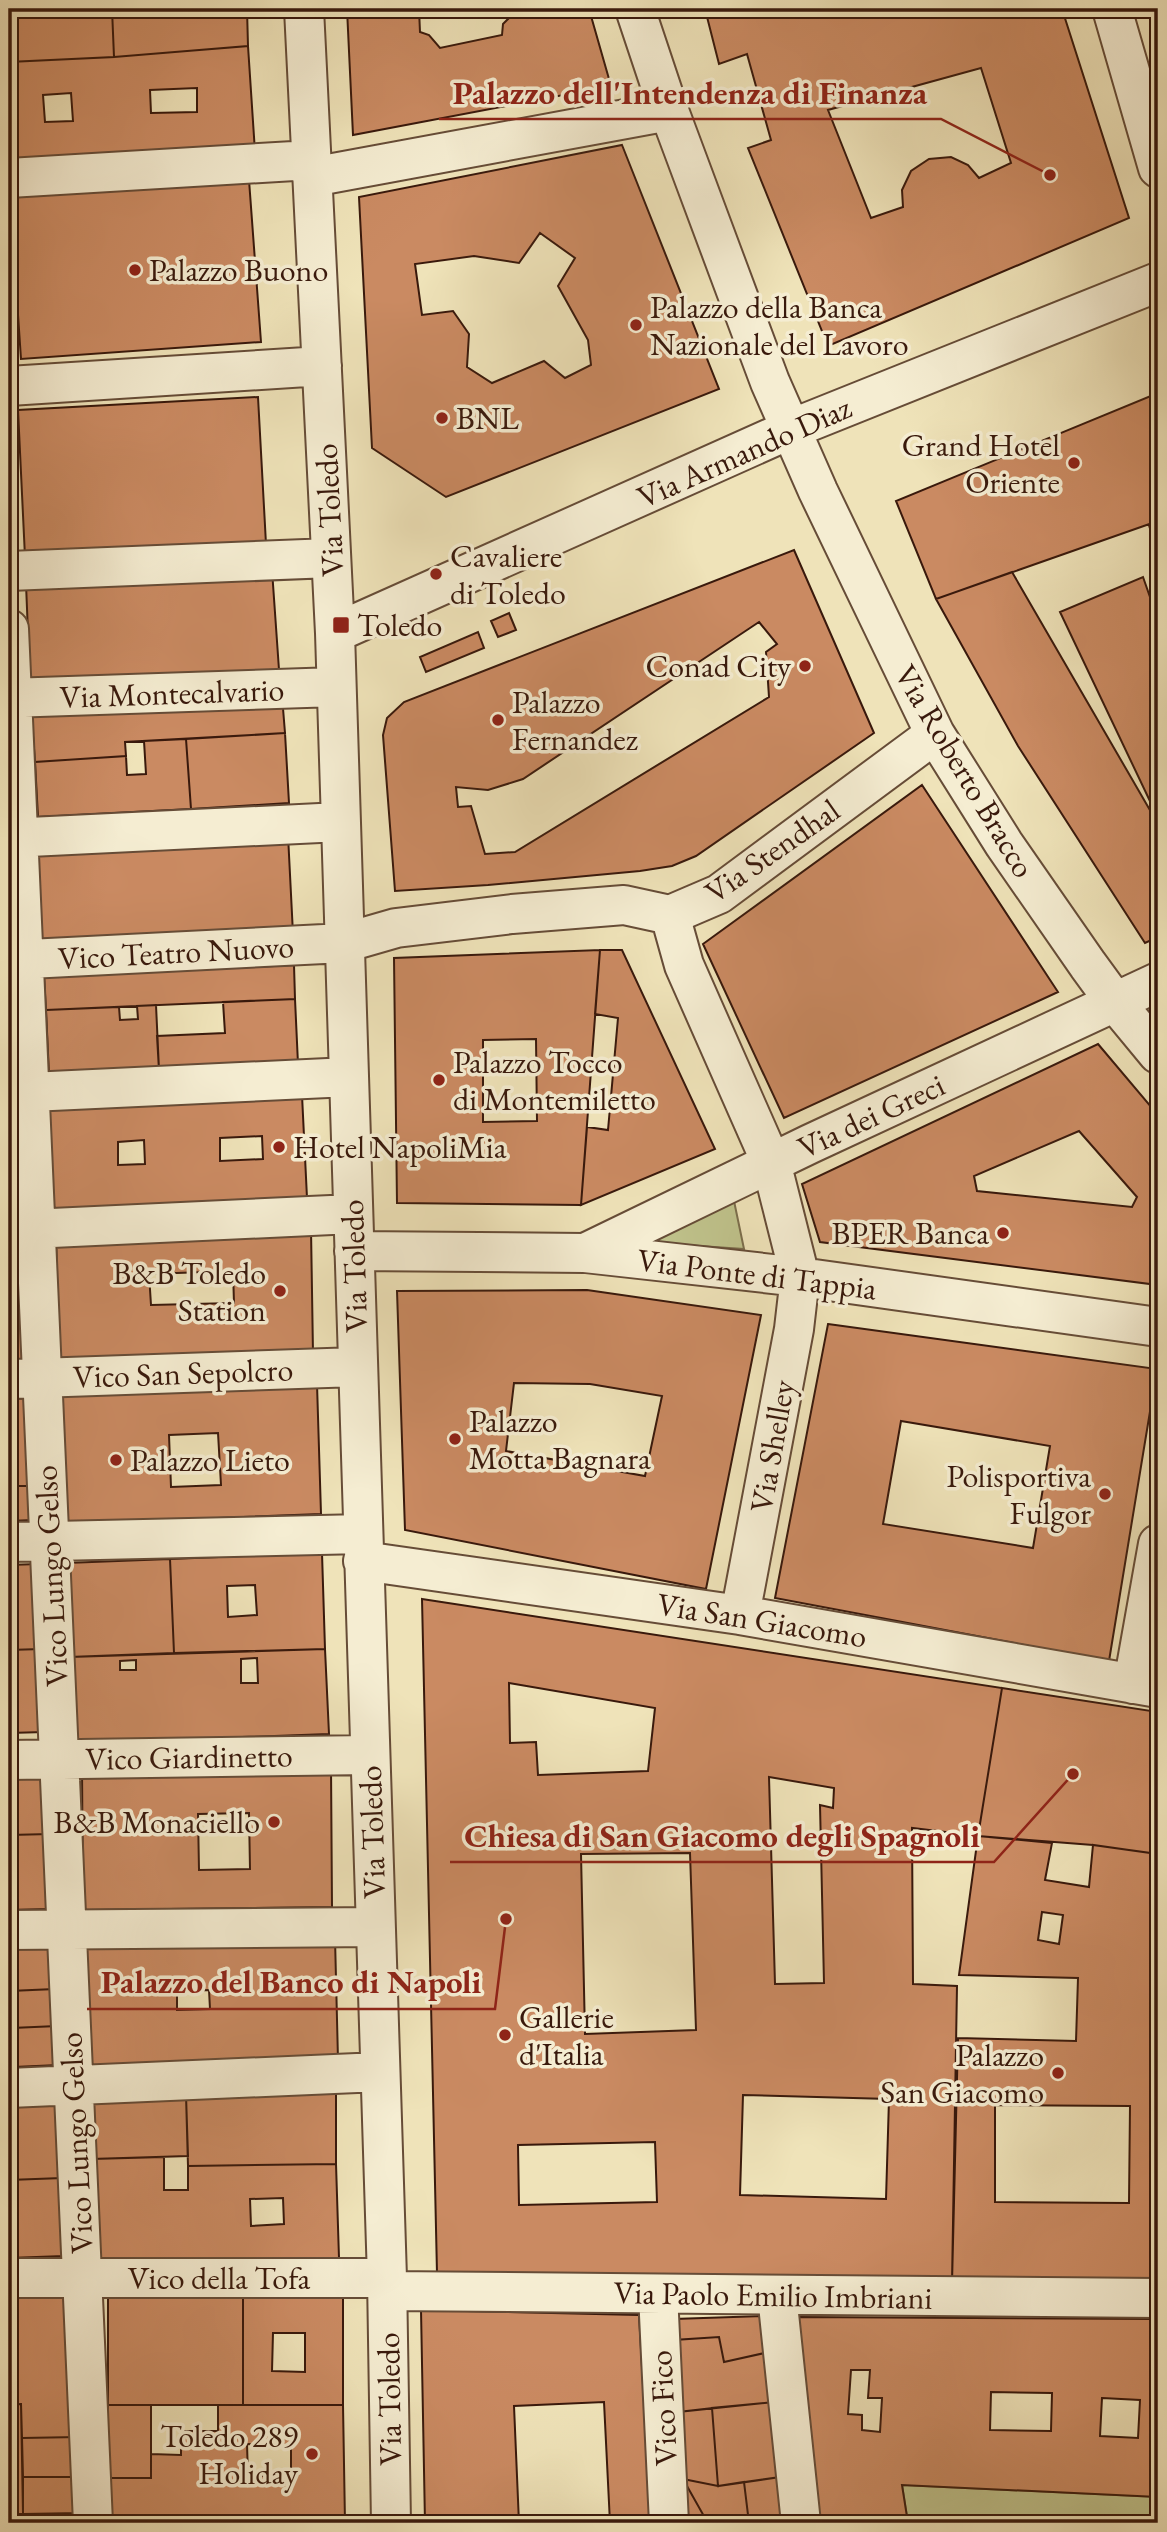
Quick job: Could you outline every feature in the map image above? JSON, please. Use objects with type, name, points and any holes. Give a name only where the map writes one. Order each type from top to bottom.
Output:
[{"type":"street","name":"Via Toledo","points":[[304,9],[335,633],[387,2284],[391,2523]]},
{"type":"street","name":"Via Roberto Bracco","points":[[635,9],[669,111],[770,382],[935,734],[1004,844],[1115,1002],[1158,1054]]},
{"type":"street","points":[[1112,9],[1158,168]]},
{"type":"street","points":[[9,178],[312,168],[669,111]]},
{"type":"street","name":"Via Armando Diaz","points":[[335,633],[791,429],[1158,282]]},
{"type":"street","points":[[9,386],[322,366]]},
{"type":"street","points":[[9,571],[331,558]]},
{"type":"street","name":"Vico Lungo Gelso","points":[[9,629],[25,1378],[49,1542],[93,2523]]},
{"type":"street","name":"Via Montecalvario","points":[[10,698],[336,687]]},
{"type":"street","name":"Via Stendhal","points":[[344,943],[396,928],[512,914],[624,905],[670,915],[719,894],[935,734]]},
{"type":"street","points":[[13,838],[340,822]]},
{"type":"street","points":[[670,915],[684,965],[771,1162],[800,1277]]},
{"type":"street","name":"Vico Teatro Nuovo","points":[[16,960],[344,943]]},
{"type":"street","name":"Via dei Greci","points":[[585,1253],[771,1162],[1158,982]]},
{"type":"street","points":[[19,1093],[349,1077]]},
{"type":"street","name":"Via Ponte di Tappia","points":[[22,1229],[353,1232],[585,1253],[800,1277],[1158,1327]]},
{"type":"street","name":"Via Shelley","points":[[740,1615],[794,1329],[800,1277]]},
{"type":"street","name":"Vico San Sepolcro","points":[[25,1378],[357,1367]]},
{"type":"street","name":"Via San Giacomo","points":[[9,1542],[363,1548],[1146,1686]]},
{"type":"street","points":[[1146,1686],[1158,1544]]},
{"type":"street","name":"Vico Giardinetto","points":[[9,1760],[370,1755]]},
{"type":"street","points":[[9,1930],[375,1927]]},
{"type":"street","points":[[9,2088],[380,2072]]},
{"type":"street","name":"Vico della Tofa","points":[[9,2278],[387,2284]]},
{"type":"street","name":"Via Paolo Emilio Imbriani","points":[[387,2284],[658,2294],[1158,2298]]},
{"type":"street","name":"Vico Fico","points":[[658,2294],[669,2523]]},
{"type":"street","points":[[777,2295],[801,2523]]},
{"type":"green space","points":[[734,1201],[744,1249],[640,1242]]},
{"type":"green space","points":[[902,2485],[1158,2497],[1158,2523],[908,2523]]},
{"type":"building","points":[[9,9],[112,9],[114,57],[9,62]]},
{"type":"building","points":[[112,9],[247,9],[248,46],[114,57]]},
{"type":"building","points":[[347,9],[419,9],[420,32],[429,35],[440,48],[502,35],[503,24],[511,16],[509,9],[589,9],[611,86],[353,135]]},
{"type":"building","points":[[705,9],[791,9],[793,16],[819,9],[1062,9],[1129,218],[828,346],[748,148],[771,140],[747,54],[719,64]],"holes":[[[981,68],[1011,163],[979,178],[968,165],[951,157],[929,159],[911,171],[902,190],[903,207],[871,218],[828,110]]]},
{"type":"building","points":[[248,46],[255,152],[9,162],[9,62]],"holes":[[[197,88],[197,112],[151,113],[150,90]],[[71,93],[73,121],[45,122],[43,95]]]},
{"type":"building","name":"Palazzo della Banca Nazionale del Lavoro","points":[[622,145],[719,389],[446,497],[372,448],[359,197]],"holes":[[[540,233],[575,258],[558,286],[588,340],[591,365],[565,378],[544,361],[492,383],[467,367],[469,334],[453,311],[422,315],[415,264],[474,256],[519,263]]]},
{"type":"building","name":"Palazzo Buono","points":[[249,180],[261,342],[21,359],[10,197]]},
{"type":"building","name":"Grand Hotel Oriente","points":[[1158,393],[1158,521],[936,599],[896,501]]},
{"type":"building","points":[[258,397],[266,544],[25,557],[18,410]]},
{"type":"building","points":[[1158,521],[1158,557],[1149,525]]},
{"type":"building","name":"Palazzo Fernandez","points":[[794,550],[874,733],[696,856],[672,866],[488,885],[395,891],[383,735],[387,718],[404,702]],"holes":[[[759,622],[777,644],[766,652],[769,697],[515,852],[485,854],[471,806],[458,807],[456,787],[488,790],[523,779]]]},
{"type":"building","points":[[272,570],[280,684],[30,682],[26,584]]},
{"type":"building","points":[[1012,572],[1158,824],[1158,937],[1145,943],[1018,746],[936,599]]},
{"type":"building","points":[[1143,577],[1158,620],[1158,818],[1060,612]]},
{"type":"building","points":[[509,613],[516,630],[498,637],[491,621]]},
{"type":"building","points":[[478,632],[484,648],[426,672],[420,657]]},
{"type":"building","points":[[282,696],[285,733],[125,742],[126,756],[35,762],[31,709]]},
{"type":"building","points":[[285,733],[289,803],[191,809],[186,739]]},
{"type":"building","points":[[186,739],[191,809],[38,817],[35,762],[126,756],[127,775],[146,774],[144,741]]},
{"type":"building","points":[[922,785],[1058,992],[784,1118],[703,944]]},
{"type":"building","points":[[288,835],[293,934],[38,948],[33,848]]},
{"type":"building","name":"Palazzo Tocco di Montemiletto","points":[[600,950],[581,1205],[397,1203],[394,958]],"holes":[[[536,1039],[537,1121],[483,1122],[483,1040]]]},
{"type":"building","points":[[600,950],[622,950],[715,1149],[581,1205],[587,1127],[608,1130],[618,1018],[595,1014]]},
{"type":"building","points":[[294,965],[295,999],[46,1010],[44,977]]},
{"type":"building","points":[[295,999],[298,1064],[159,1070],[157,1036],[225,1033],[223,1002]]},
{"type":"building","points":[[156,1005],[159,1070],[49,1075],[46,1010],[119,1007],[120,1020],[138,1019],[137,1006]]},
{"type":"building","points":[[1098,1044],[1158,1115],[1158,1285],[820,1242],[802,1184]],"holes":[[[1079,1131],[1137,1197],[1132,1207],[977,1191],[974,1176]]]},
{"type":"building","points":[[302,1095],[307,1198],[54,1210],[49,1106]],"holes":[[[262,1136],[263,1159],[220,1161],[220,1138]],[[144,1140],[145,1164],[118,1165],[118,1142]]]},
{"type":"building","points":[[9,1108],[19,1108],[24,1209],[9,1209]]},
{"type":"building","points":[[311,1229],[313,1353],[59,1359],[56,1235]],"holes":[[[233,1271],[234,1303],[151,1305],[149,1274]]]},
{"type":"building","points":[[9,1246],[25,1246],[27,1317],[9,1318]]},
{"type":"building","name":"Palazzo Motta Bagnara","points":[[587,1290],[761,1315],[706,1589],[405,1530],[397,1291]],"holes":[[[514,1383],[590,1384],[662,1396],[645,1476],[506,1451]]]},
{"type":"building","points":[[27,1317],[28,1365],[9,1366],[9,1318]]},
{"type":"building","points":[[828,1324],[1157,1369],[1109,1661],[775,1598]],"holes":[[[901,1421],[1050,1446],[1033,1548],[883,1524]]]},
{"type":"building","name":"Palazzo Lieto","points":[[317,1384],[321,1514],[65,1524],[60,1393]],"holes":[[[218,1433],[221,1485],[171,1487],[169,1435]]]},
{"type":"building","points":[[29,1398],[32,1486],[9,1486],[9,1399]]},
{"type":"building","points":[[9,1486],[32,1486],[33,1520],[9,1521]]},
{"type":"building","points":[[322,1553],[325,1649],[174,1653],[170,1559]],"holes":[[[255,1585],[257,1615],[228,1617],[227,1586]]]},
{"type":"building","points":[[170,1559],[174,1653],[69,1657],[66,1563]]},
{"type":"building","points":[[38,1564],[41,1649],[9,1650],[9,1565]]},
{"type":"building","points":[[422,1599],[1002,1688],[978,1836],[912,1828],[913,1984],[957,1986],[952,2283],[437,2273]],"holes":[[[509,1683],[655,1708],[648,1771],[538,1775],[536,1742],[510,1743]],[[769,1777],[834,1788],[833,1808],[820,1805],[824,1983],[775,1984]],[[690,1853],[696,2030],[585,2034],[581,1854]],[[743,2095],[889,2099],[886,2199],[740,2195]],[[655,2142],[657,2202],[519,2205],[518,2145]]]},
{"type":"building","points":[[41,1649],[44,1732],[9,1733],[9,1650]]},
{"type":"building","points":[[325,1649],[329,1734],[74,1743],[69,1657]],"holes":[[[257,1658],[258,1683],[241,1683],[241,1659]],[[136,1660],[136,1670],[120,1670],[120,1661]]]},
{"type":"building","points":[[1002,1688],[1158,1712],[1158,1854],[1093,1845],[978,1836]]},
{"type":"building","points":[[331,1766],[332,1907],[83,1910],[82,1769]],"holes":[[[249,1813],[250,1869],[199,1870],[198,1814]]]},
{"type":"building","points":[[49,1776],[50,1834],[9,1835],[9,1777]]},
{"type":"building","points":[[50,1834],[51,1909],[9,1910],[9,1835]]},
{"type":"building","name":"Palazzo San Giacomo","points":[[978,1836],[1052,1843],[1045,1880],[1089,1887],[1093,1845],[1158,1854],[1158,2286],[952,2283],[958,2038],[1076,2041],[1078,1978],[959,1975]],"holes":[[[1042,1912],[1063,1915],[1059,1944],[1038,1940]],[[995,2105],[1130,2106],[1129,2203],[995,2202]]]},
{"type":"building","points":[[335,1938],[338,2060],[87,2066],[84,1943]],"holes":[[[209,1990],[210,2009],[177,2010],[177,1991]]]},
{"type":"building","points":[[53,1943],[55,1989],[9,1991],[9,1944]]},
{"type":"building","points":[[55,1989],[57,2026],[12,2028],[10,1991]]},
{"type":"building","points":[[9,1991],[14,2067],[9,2067]]},
{"type":"building","points":[[57,2026],[59,2065],[14,2067],[12,2028]]},
{"type":"building","points":[[336,2088],[336,2164],[188,2166],[186,2095]]},
{"type":"building","points":[[186,2095],[188,2156],[91,2159],[89,2098]]},
{"type":"building","points":[[59,2098],[62,2178],[9,2180],[9,2100]]},
{"type":"building","points":[[164,2157],[164,2190],[188,2190],[188,2166],[336,2164],[339,2258],[96,2261],[91,2159]],"holes":[[[283,2198],[284,2224],[251,2226],[250,2199]]]},
{"type":"building","points":[[62,2178],[64,2256],[9,2258],[9,2180]]},
{"type":"building","points":[[75,2291],[79,2437],[22,2438],[21,2404],[9,2405],[9,2293]]},
{"type":"building","points":[[108,2294],[243,2294],[243,2405],[108,2405]]},
{"type":"building","points":[[243,2294],[343,2294],[343,2405],[243,2405]],"holes":[[[273,2333],[305,2333],[305,2372],[272,2371]]]},
{"type":"building","points":[[421,2310],[639,2315],[651,2523],[610,2523],[604,2402],[514,2406],[519,2523],[425,2523]]},
{"type":"building","points":[[763,2316],[769,2352],[724,2362],[719,2337],[674,2340],[674,2319]]},
{"type":"building","points":[[795,2317],[1158,2319],[1158,2497],[902,2485],[908,2523],[816,2523]],"holes":[[[851,2370],[870,2370],[868,2398],[882,2398],[880,2432],[862,2430],[862,2415],[848,2414]],[[991,2392],[1052,2393],[1051,2431],[990,2430]],[[1102,2398],[1140,2400],[1138,2438],[1100,2436]]]},
{"type":"building","points":[[719,2337],[724,2362],[769,2352],[774,2402],[679,2412],[674,2340]]},
{"type":"building","points":[[774,2402],[781,2477],[718,2486],[712,2408]]},
{"type":"building","points":[[21,2404],[23,2514],[9,2514],[9,2405]]},
{"type":"building","points":[[108,2405],[151,2405],[151,2478],[108,2478]]},
{"type":"building","points":[[218,2405],[343,2405],[345,2523],[108,2521],[108,2478],[151,2478],[151,2454],[181,2455],[181,2431],[218,2431]],"holes":[[[247,2444],[291,2445],[291,2476],[248,2476]]]},
{"type":"building","points":[[712,2408],[718,2486],[683,2479],[679,2412]]},
{"type":"building","points":[[79,2437],[79,2477],[23,2477],[22,2438]]},
{"type":"building","points":[[23,2477],[79,2477],[80,2513],[23,2514]]},
{"type":"building","points":[[781,2477],[787,2523],[749,2523],[744,2482]]},
{"type":"building","points":[[683,2479],[705,2518],[705,2523],[685,2523]]},
{"type":"building","points":[[683,2479],[718,2486],[744,2482],[749,2523],[705,2523],[705,2518]]},
{"type":"place","name":"Palazzo dell'Intendenza di Finanza","points":[[1050,175]]},
{"type":"place","name":"Palazzo Buono","points":[[135,270]]},
{"type":"place","name":"Palazzo della Banca Nazionale del Lavoro","points":[[636,325]]},
{"type":"place","name":"BNL","points":[[442,418]]},
{"type":"place","name":"Grand Hotel Oriente","points":[[1074,463]]},
{"type":"place","name":"Cavaliere di Toledo","points":[[436,574]]},
{"type":"place","name":"Toledo","points":[[341,625]]},
{"type":"place","name":"Conad City","points":[[805,666]]},
{"type":"place","name":"Palazzo Fernandez","points":[[498,720]]},
{"type":"place","name":"Palazzo Tocco di Montemiletto","points":[[439,1080]]},
{"type":"place","name":"Hotel NapoliMia","points":[[279,1147]]},
{"type":"place","name":"BPER Banca","points":[[1003,1233]]},
{"type":"place","name":"B&B Toledo Station","points":[[280,1291]]},
{"type":"place","name":"Palazzo Motta Bagnara","points":[[455,1439]]},
{"type":"place","name":"Palazzo Lieto","points":[[116,1460]]},
{"type":"place","name":"Polisportiva Fulgor","points":[[1105,1494]]},
{"type":"place","name":"Chiesa di San Giacomo degli Spagnoli","points":[[1073,1774]]},
{"type":"place","name":"B&B Monaciello","points":[[274,1822]]},
{"type":"place","name":"Palazzo del Banco di Napoli","points":[[506,1919]]},
{"type":"place","name":"Gallerie d'Italia","points":[[505,2035]]},
{"type":"place","name":"Palazzo San Giacomo","points":[[1058,2073]]},
{"type":"place","name":"Toledo 289 Holiday","points":[[312,2454]]}]
